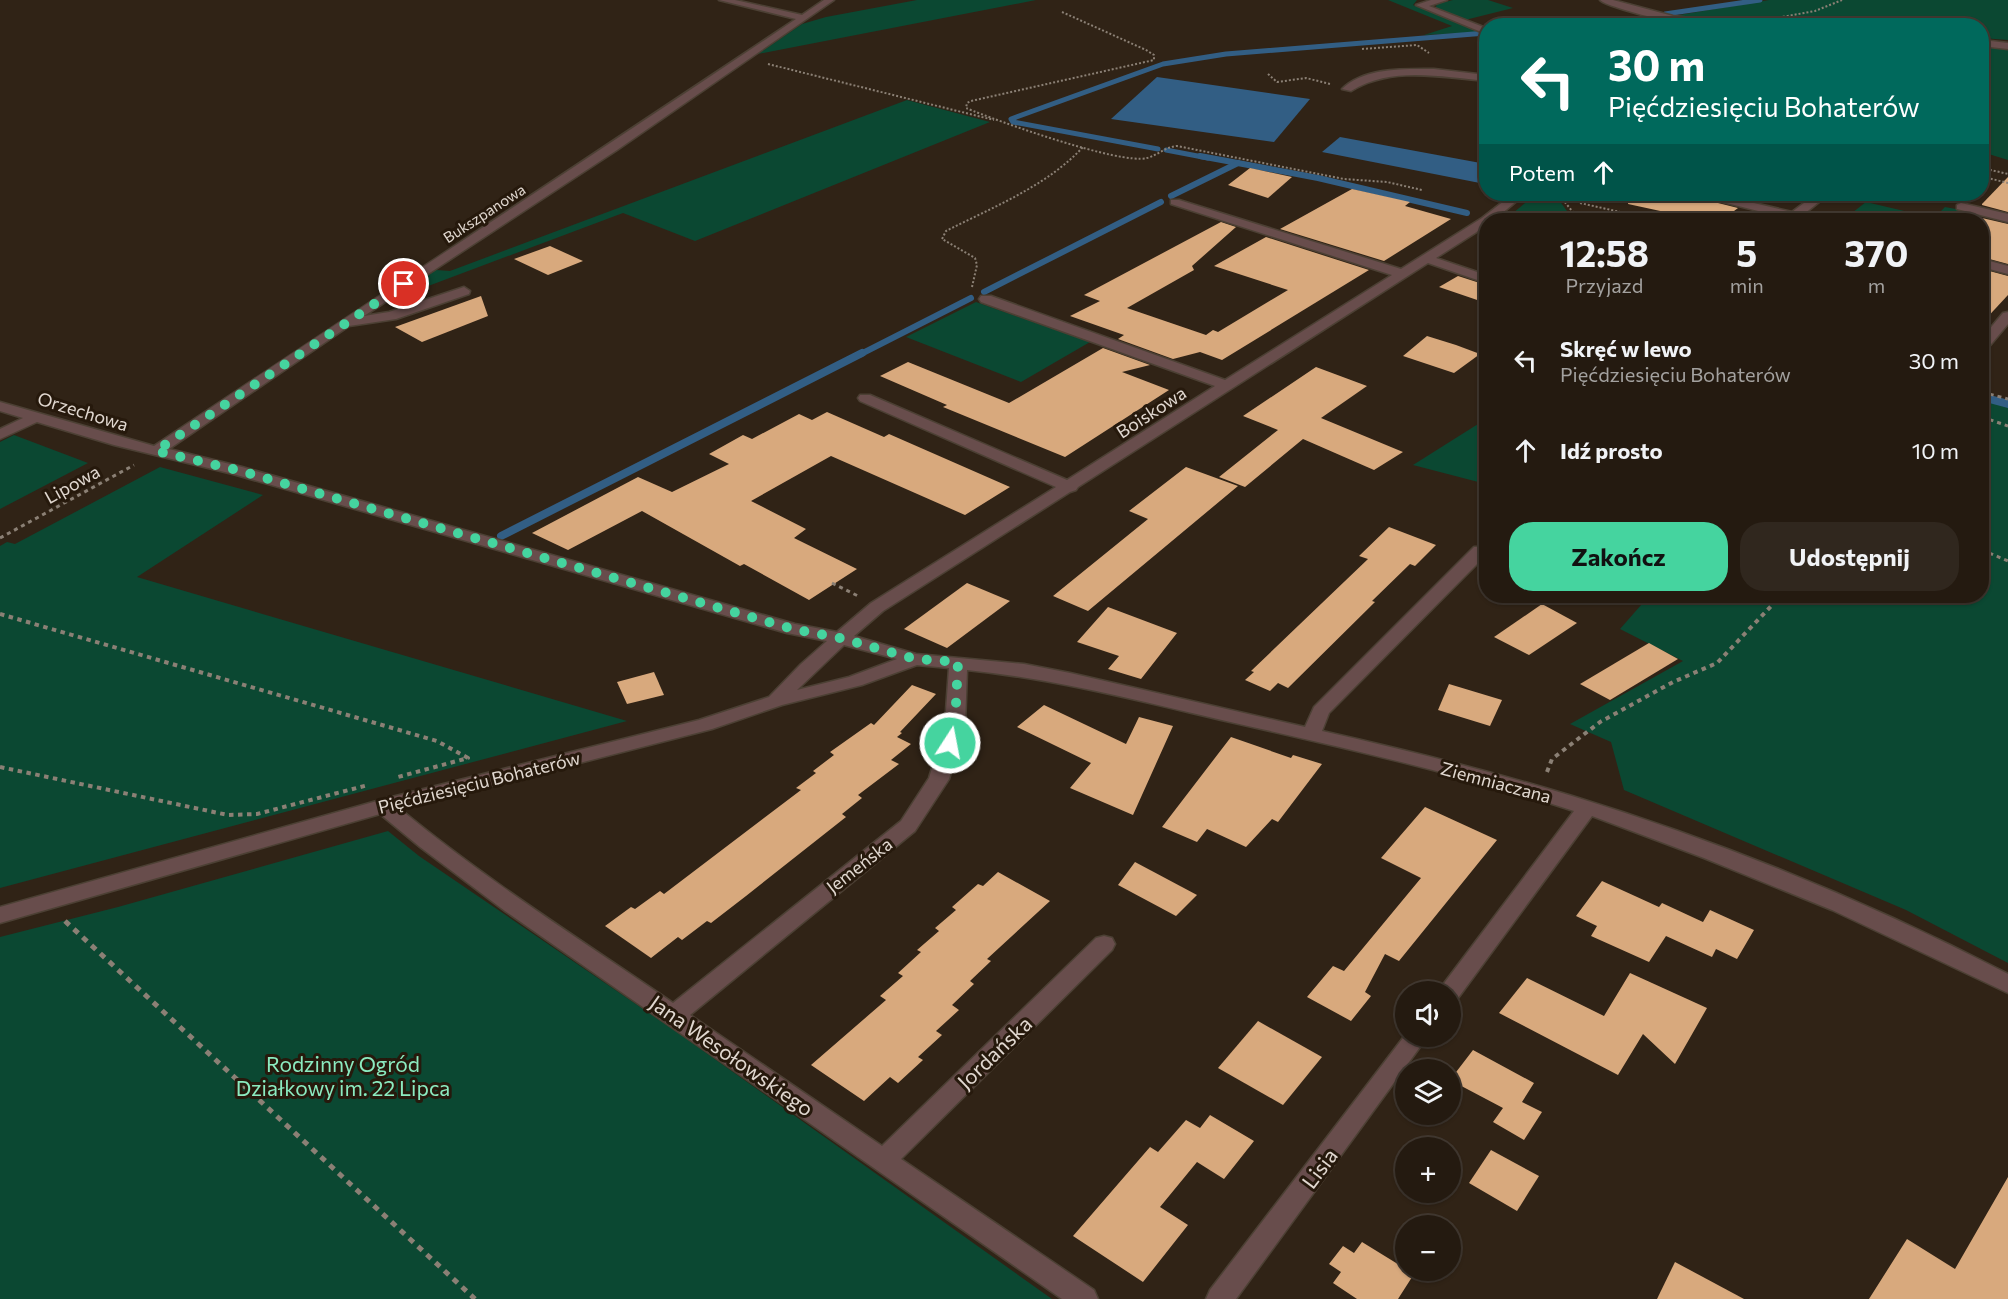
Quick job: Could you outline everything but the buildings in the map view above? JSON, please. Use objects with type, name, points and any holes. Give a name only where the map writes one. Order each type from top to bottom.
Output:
[{"type":"street","points":[[723,0],[802,18]]},
{"type":"street","name":"Bukszpanowa","points":[[156,451],[347,321],[752,56],[830,0]]},
{"type":"street","points":[[1443,0],[1420,5],[1479,28]]},
{"type":"street","points":[[1604,0],[1668,18]]},
{"type":"street","points":[[1639,18],[1644,13]]},
{"type":"street","points":[[1989,44],[2008,45]]},
{"type":"street","points":[[1343,88],[1368,79],[1406,73],[1432,72],[1479,77]]},
{"type":"street","name":"Boiskowa","points":[[1497,213],[1511,201]]},
{"type":"street","points":[[1732,201],[1782,213]]},
{"type":"street","points":[[1798,213],[1814,201]]},
{"type":"street","points":[[1175,202],[1403,274]]},
{"type":"street","points":[[1961,207],[1987,213]]},
{"type":"street","points":[[1989,214],[2008,218]]},
{"type":"street","name":"Boiskowa","points":[[776,701],[807,668],[878,607],[1479,226]]},
{"type":"street","points":[[1427,259],[1479,277]]},
{"type":"street","points":[[1989,265],[2008,270]]},
{"type":"street","points":[[347,321],[357,322],[391,316],[464,291]]},
{"type":"street","points":[[986,299],[1228,386]]},
{"type":"street","points":[[1989,338],[2008,316]]},
{"type":"street","points":[[865,398],[1070,487]]},
{"type":"street","name":"Orzechowa","points":[[0,406],[156,451],[237,470],[793,629],[840,638],[915,659]]},
{"type":"street","points":[[0,435],[36,417]]},
{"type":"street","points":[[1311,735],[1321,711],[1479,552]]},
{"type":"street","name":"Pięćdziesięciu Bohaterów","points":[[0,915],[384,806],[705,724],[776,701],[855,681],[915,659],[958,662]]},
{"type":"street","name":"Ziemniaczana","points":[[958,662],[1047,674],[1311,735],[1540,793],[1690,844],[1806,889],[1897,928],[2008,984]]},
{"type":"street","name":"Jemeńska","points":[[674,1015],[908,826],[939,779],[955,725],[958,662]]},
{"type":"street","name":"Jana Wesołowskiego","points":[[384,806],[427,842],[503,898],[1084,1299]]},
{"type":"street","points":[[1458,981],[1587,808]]},
{"type":"street","name":"Jordańska","points":[[884,1160],[1104,944]]},
{"type":"street","name":"Lisia","points":[[1220,1299],[1409,1047]]},
{"type":"path","points":[[1779,18],[1815,11],[1842,0]]},
{"type":"path","points":[[998,121],[969,110],[965,105],[971,101],[1154,60],[1154,55],[1146,50],[1062,12]]},
{"type":"path","points":[[752,56],[762,62],[783,68],[998,121],[1109,154],[1136,158],[1154,156],[1167,147],[1177,146],[1344,179],[1387,182],[1422,190]]},
{"type":"path","points":[[1268,74],[1277,82],[1306,78],[1343,88]]},
{"type":"path","points":[[986,299],[972,290],[977,265],[975,258],[949,245],[942,238],[946,231],[1056,172],[1076,156],[1083,147]]},
{"type":"path","points":[[1989,170],[2008,174]]},
{"type":"path","points":[[1989,178],[2008,183]]},
{"type":"path","points":[[1564,201],[1573,212],[1577,213]]},
{"type":"path","points":[[1581,201],[1626,213]]},
{"type":"path","points":[[1989,394],[2008,399]]},
{"type":"path","points":[[1989,419],[2008,426]]},
{"type":"path","name":"Lipowa","points":[[0,538],[156,451]]},
{"type":"path","points":[[1989,553],[2008,561]]},
{"type":"path","points":[[1540,793],[1552,759],[1600,722],[1673,682],[1717,663],[1774,603]]},
{"type":"path","points":[[0,614],[438,741],[468,758],[390,779]]},
{"type":"path","points":[[0,767],[228,814],[257,814],[379,782]]},
{"type":"path","points":[[64,920],[475,1299]]},
{"type":"green space","points":[[917,0],[1036,0],[758,54],[802,24],[826,17]]},
{"type":"green space","points":[[1388,0],[1417,0],[1413,5],[1479,32],[1424,35],[1452,26]]},
{"type":"green space","points":[[1453,0],[1488,0],[1513,8],[1465,20],[1435,9],[1437,4]]},
{"type":"green space","points":[[1769,0],[2008,0],[2008,40],[1989,39],[1989,18],[1673,16]]},
{"type":"green space","points":[[1989,46],[2008,47],[2008,160],[1989,154]]},
{"type":"green space","points":[[907,100],[990,122],[695,241],[623,213],[391,300],[436,270],[450,271]]},
{"type":"green space","points":[[1528,201],[1560,201],[1568,213],[1513,213]]},
{"type":"green space","points":[[1866,202],[1913,213],[1852,213]]},
{"type":"green space","points":[[1945,207],[1961,210],[1958,213],[1939,213]]},
{"type":"green space","points":[[976,302],[1090,342],[1021,382],[906,337]]},
{"type":"green space","points":[[1989,400],[2008,405],[2008,963],[1906,910],[1624,790],[1611,742],[1570,724],[1683,661],[1620,629],[1643,603],[1989,603]]},
{"type":"green space","points":[[1479,423],[1479,482],[1413,465]]},
{"type":"green space","points":[[14,435],[88,463],[0,509],[0,442]]},
{"type":"green space","points":[[160,467],[263,495],[137,577],[627,721],[0,888],[0,546],[7,542],[15,544]]},
{"type":"green space","name":"Rodzinny Ogród Działkowy im. 22 Lipca","points":[[388,831],[419,856],[674,1030],[1052,1299],[0,1299],[0,937],[118,907]]},
{"type":"water","points":[[1157,77],[1310,99],[1274,142],[1111,119]]},
{"type":"water","points":[[1340,137],[1479,163],[1479,183],[1322,152]]},
{"type":"waterway","points":[[1665,14],[1760,0]]},
{"type":"waterway","points":[[1158,149],[1013,122],[1011,119],[1163,64],[1226,54],[1479,34]]},
{"type":"waterway","points":[[1166,150],[1208,158]]},
{"type":"waterway","points":[[1200,156],[1238,163]]},
{"type":"waterway","points":[[1171,196],[1238,163]]},
{"type":"waterway","points":[[1238,163],[1318,178],[1467,213]]},
{"type":"waterway","points":[[984,292],[1161,202]]},
{"type":"waterway","points":[[859,355],[971,298]]},
{"type":"waterway","points":[[501,536],[862,353]]},
{"type":"waterway","points":[[1989,399],[2008,404]]},
{"type":"route","points":[[404,284],[156,451],[237,470],[793,629],[840,638],[915,659],[958,662],[955,725],[950,743]]}]
